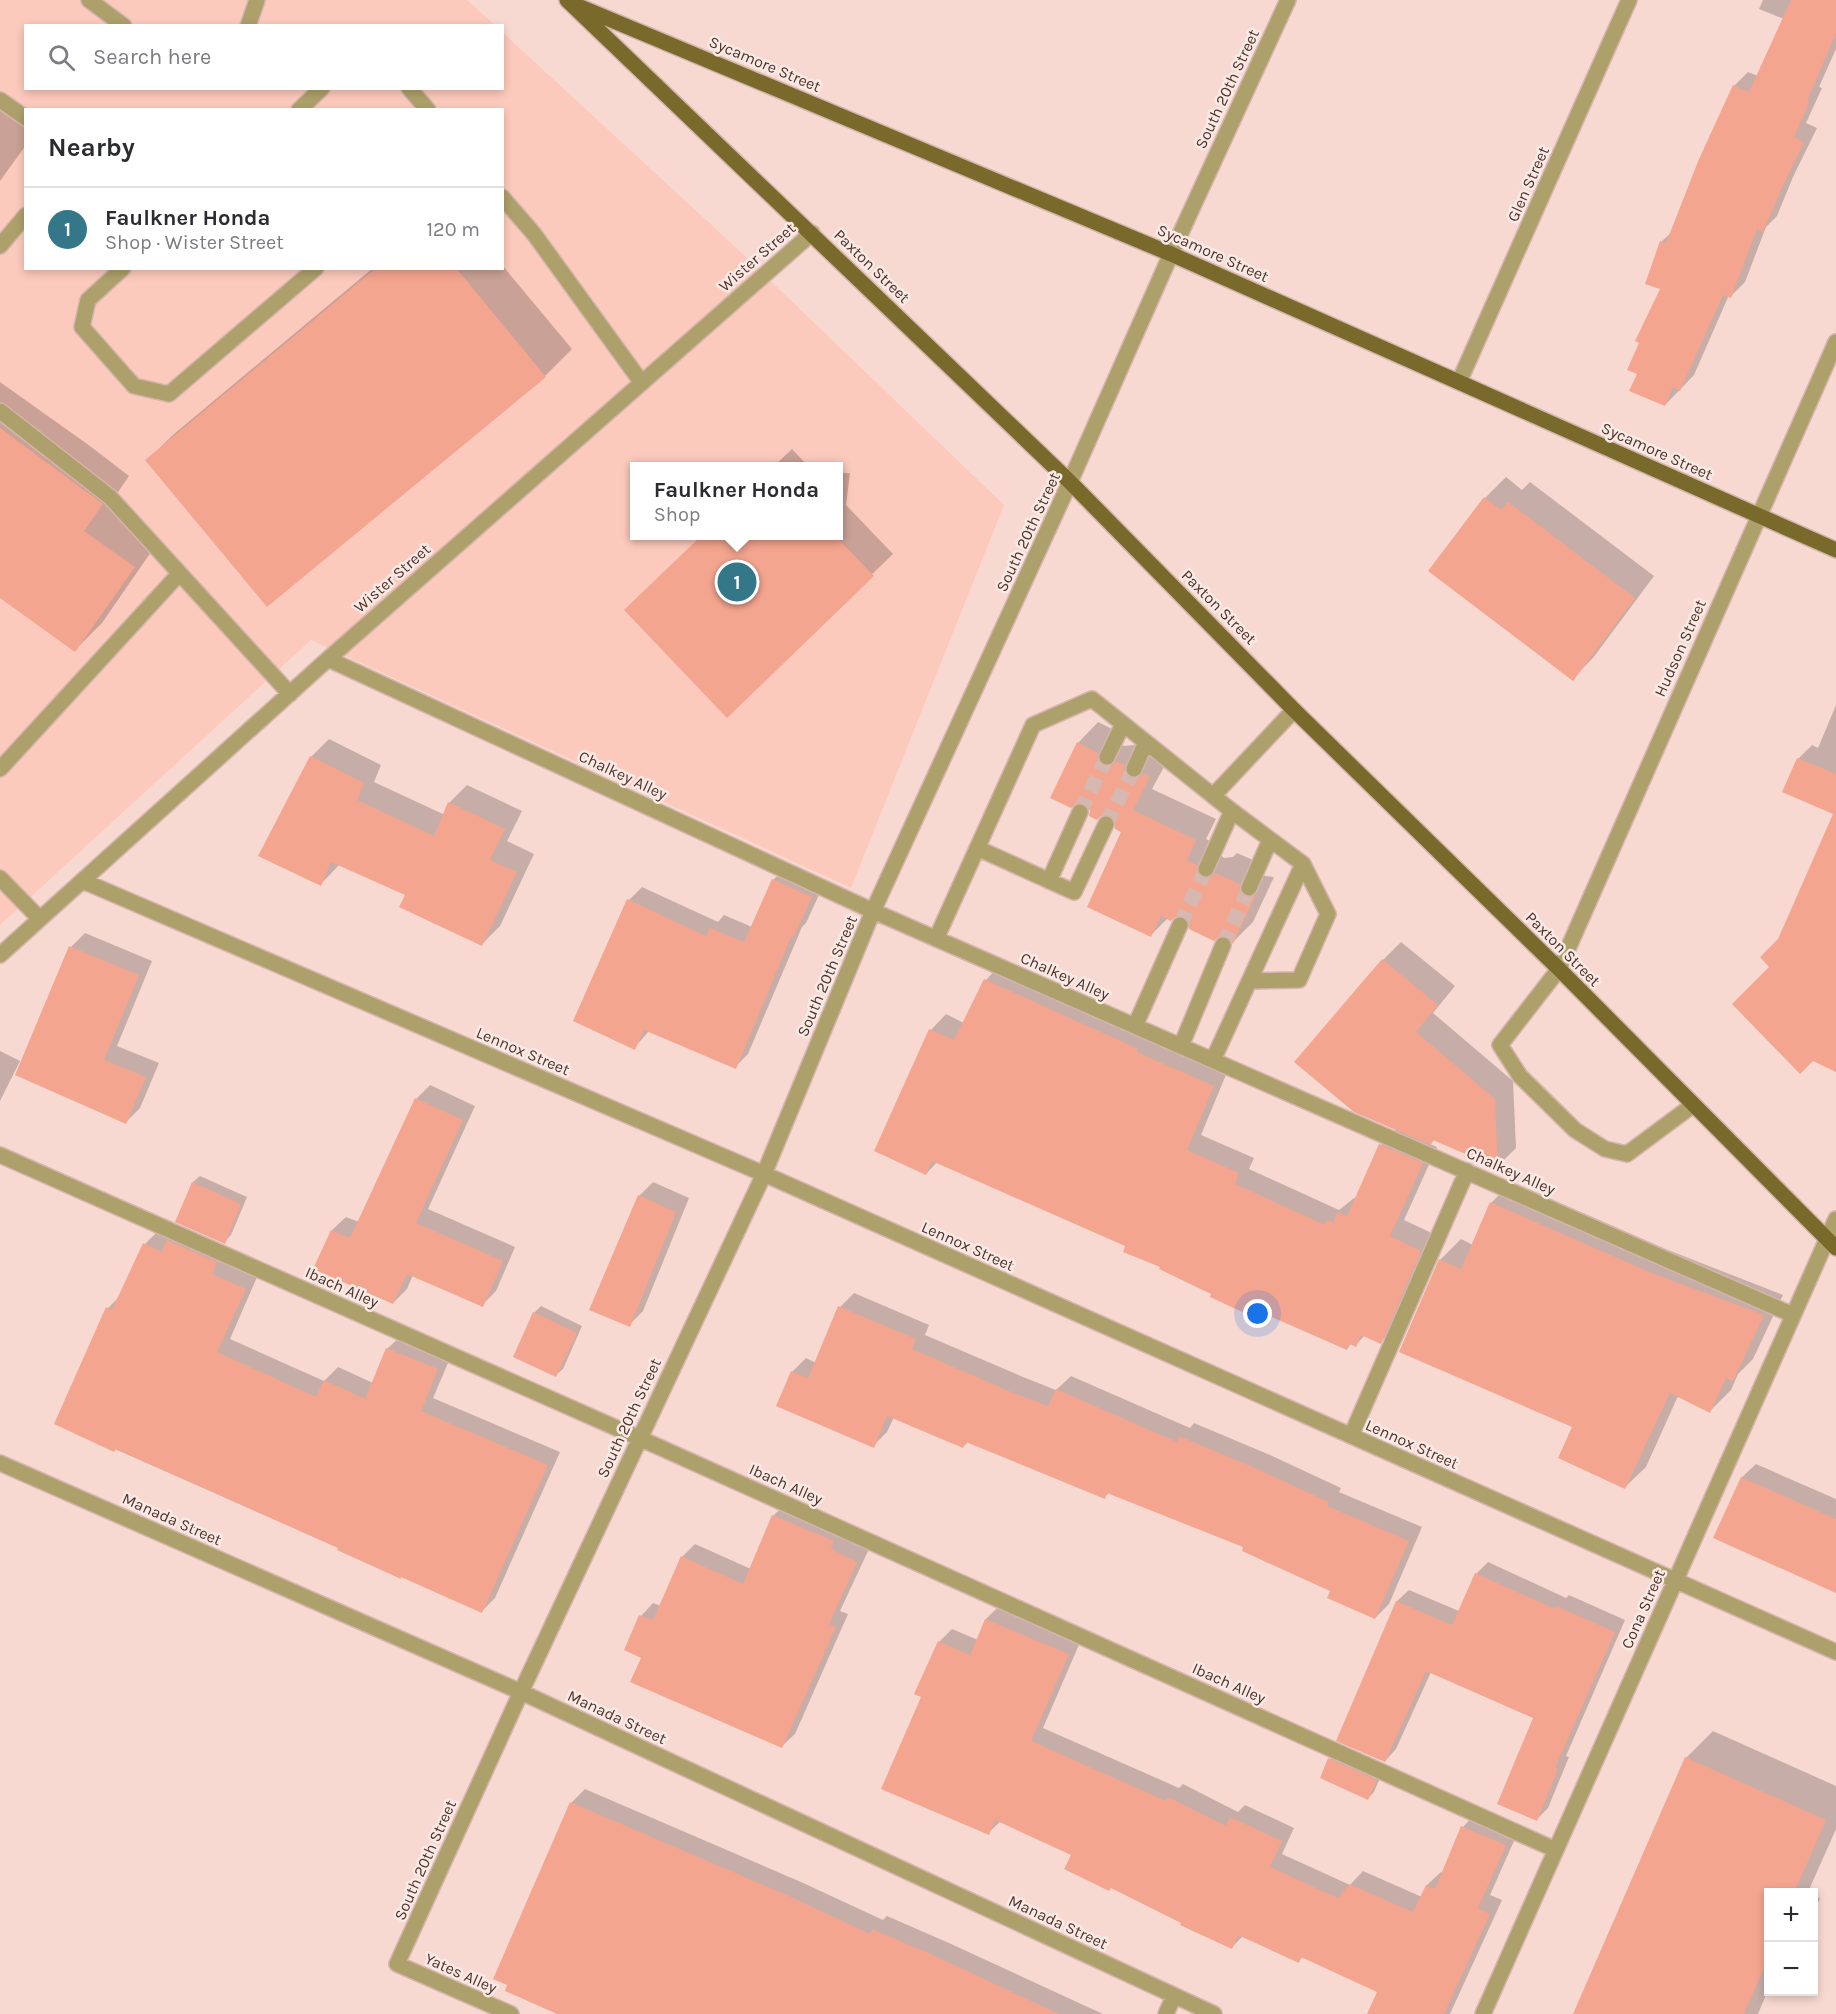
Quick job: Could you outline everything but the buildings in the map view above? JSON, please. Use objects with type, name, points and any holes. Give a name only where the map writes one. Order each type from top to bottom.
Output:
[{"type":"main road","name":"Sycamore Street","points":[[569,1],[1171,254],[1836,550]]},
{"type":"main road","name":"Paxton Street","points":[[569,1],[1070,482],[1294,710],[1559,969],[1832,1244]]},
{"type":"street","points":[[89,0],[121,24]]},
{"type":"street","points":[[249,24],[258,0]]},
{"type":"street","name":"South 20th Street","points":[[397,1964],[521,1692],[764,1174],[873,911],[1288,0]]},
{"type":"street","name":"Glen Street","points":[[1459,382],[1629,0]]},
{"type":"street","points":[[301,108],[320,90]]},
{"type":"street","points":[[411,90],[426,108]]},
{"type":"street","points":[[0,100],[24,117]]},
{"type":"street","points":[[504,199],[534,234],[642,383]]},
{"type":"street","points":[[0,246],[24,217]]},
{"type":"street","name":"Wister Street","points":[[0,955],[328,659],[812,233]]},
{"type":"street","points":[[121,270],[88,300],[82,327],[134,386],[169,394],[314,270]]},
{"type":"street","name":"Hudson Street","points":[[1693,1105],[1627,1154],[1605,1149],[1575,1130],[1520,1076],[1500,1045],[1559,969],[1836,342]]},
{"type":"street","points":[[0,411],[110,497],[290,694]]},
{"type":"street","points":[[0,768],[179,574]]},
{"type":"street","name":"Chalkey Alley","points":[[328,659],[873,911],[1793,1316]]},
{"type":"street","points":[[936,939],[1033,725],[1092,699],[1232,811],[1303,864],[1328,914],[1299,980],[1250,981]]},
{"type":"street","points":[[1213,796],[1294,710]]},
{"type":"street","points":[[1107,757],[1122,724]]},
{"type":"street","points":[[1134,769],[1146,742]]},
{"type":"street","points":[[1206,869],[1232,811]]},
{"type":"street","points":[[1049,881],[1080,812]]},
{"type":"street","points":[[977,848],[1074,892],[1106,825]]},
{"type":"street","points":[[1249,888],[1270,840]]},
{"type":"street","points":[[1213,1060],[1303,864]]},
{"type":"street","points":[[0,878],[40,919]]},
{"type":"street","name":"Lennox Street","points":[[83,881],[764,1174],[1836,1652]]},
{"type":"street","points":[[1135,1026],[1180,925]]},
{"type":"street","points":[[1181,1046],[1223,945]]},
{"type":"street","name":"Ibach Alley","points":[[0,1155],[639,1438],[1556,1850]]},
{"type":"street","points":[[1351,1436],[1467,1171]]},
{"type":"street","name":"Cona Street","points":[[1483,2014],[1793,1316],[1832,1244],[1836,1219]]},
{"type":"street","name":"Manada Street","points":[[0,1463],[521,1692],[1214,2014]]},
{"type":"street","name":"Yates Alley","points":[[397,1964],[511,2014]]},
{"type":"street","points":[[1166,2014],[1174,1996]]},
{"type":"shaded area","points":[[0,0],[467,0],[494,24],[24,24],[24,90],[504,90],[504,34],[729,241],[1004,505],[851,888],[311,640],[0,925]]},
{"type":"tunnel","points":[[1080,812],[1107,757]]},
{"type":"tunnel","points":[[1106,824],[1134,769]]},
{"type":"tunnel","points":[[1180,925],[1206,869]]},
{"type":"tunnel","points":[[1223,945],[1249,888]]},
{"type":"place","name":"Faulkner Honda","points":[[737,582]]}]
